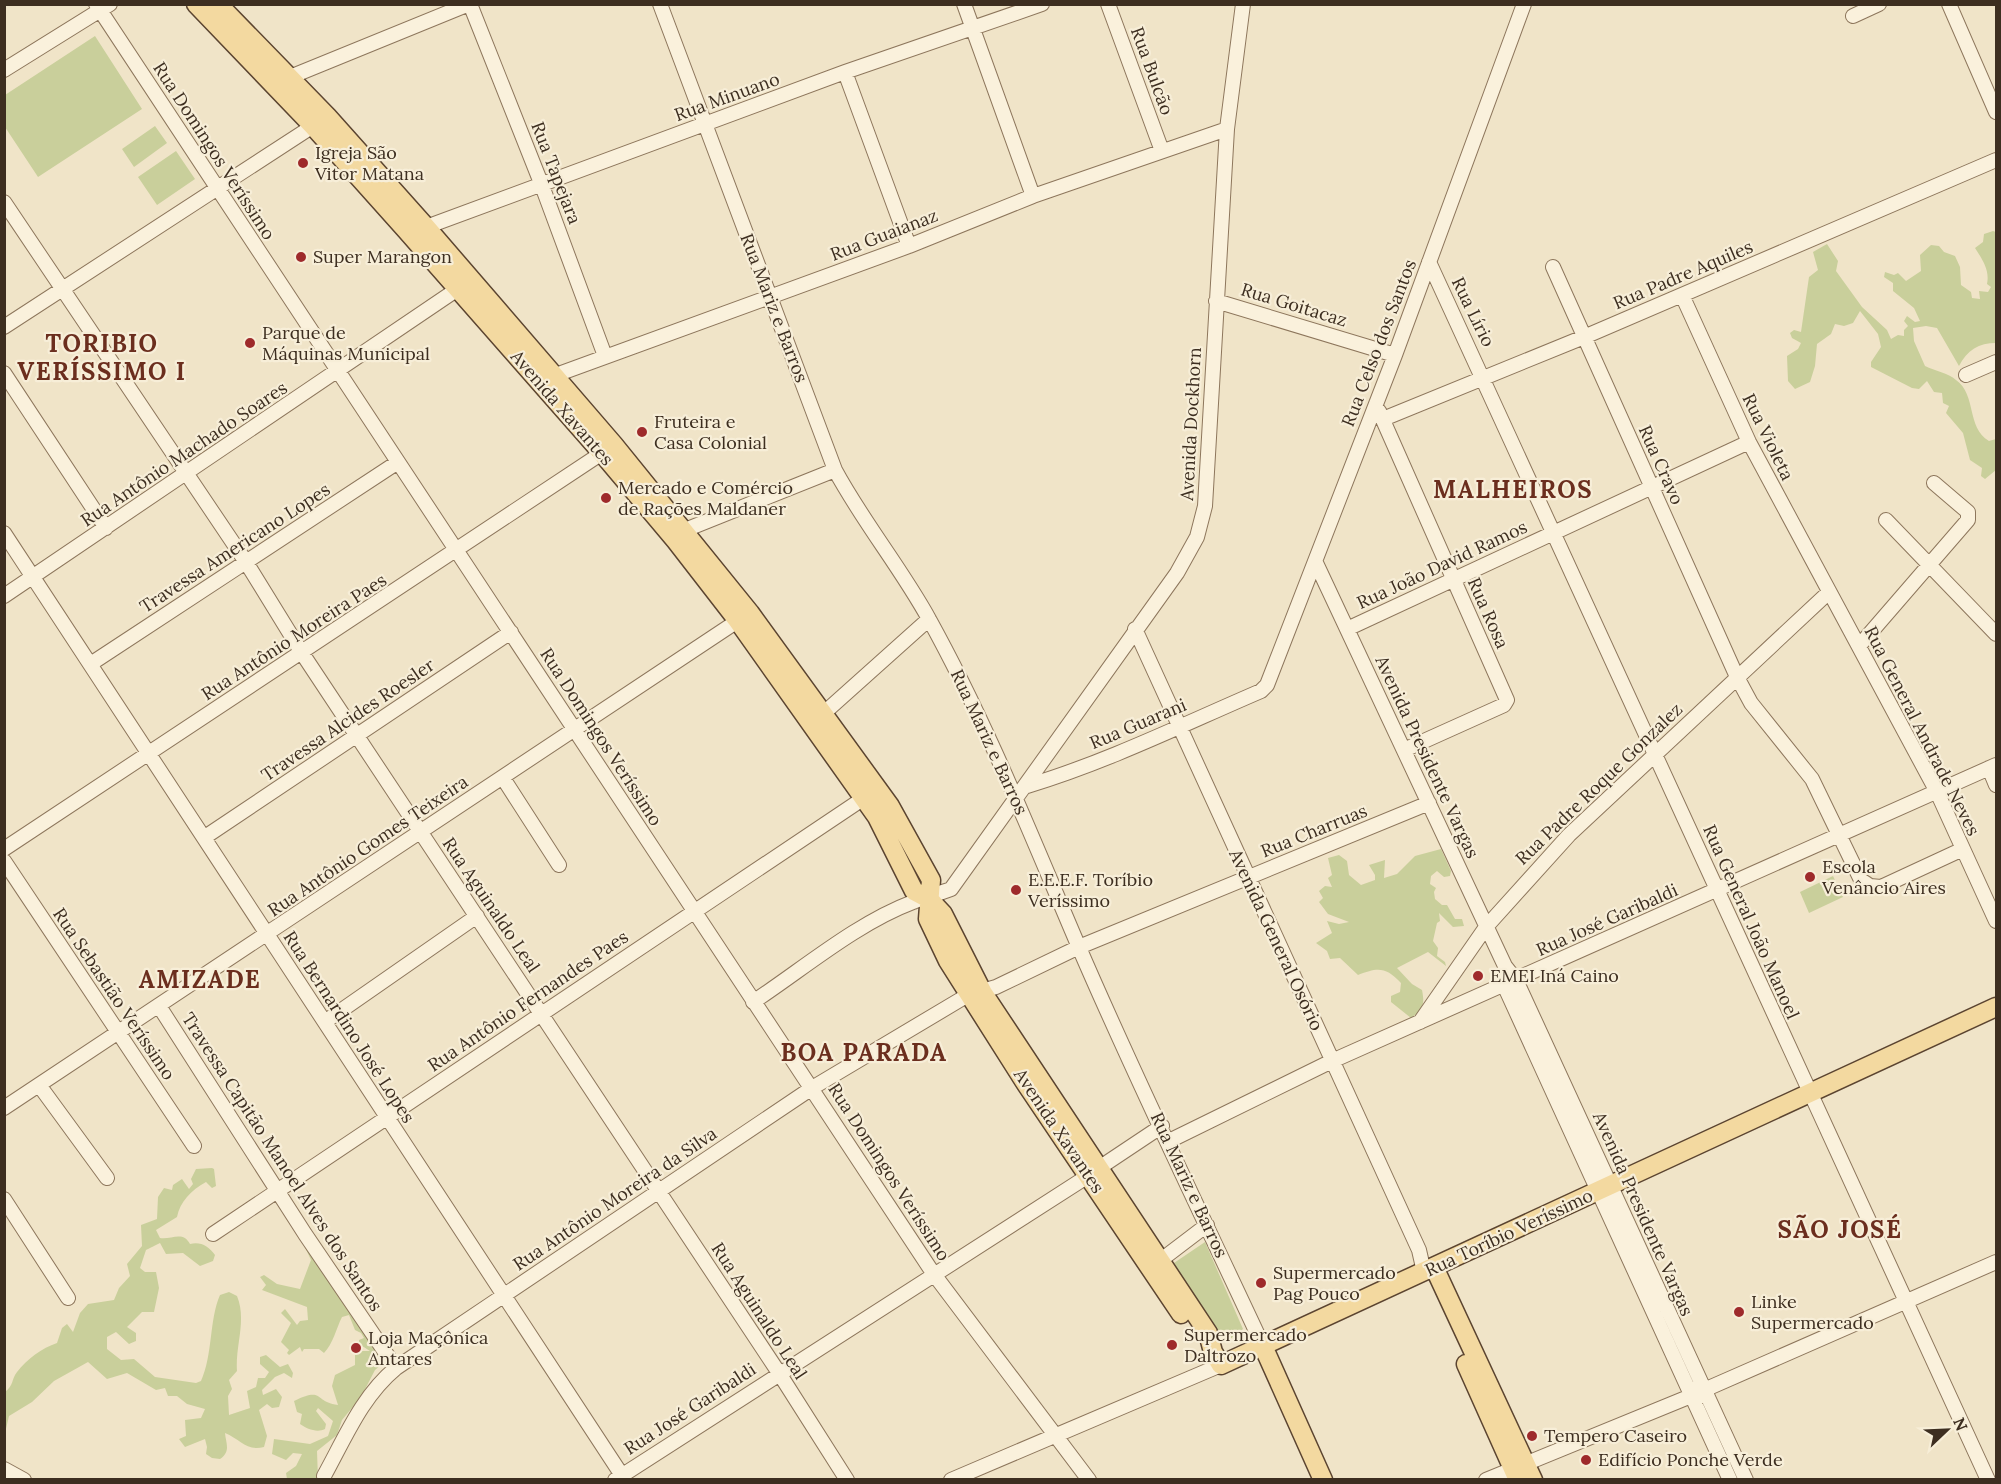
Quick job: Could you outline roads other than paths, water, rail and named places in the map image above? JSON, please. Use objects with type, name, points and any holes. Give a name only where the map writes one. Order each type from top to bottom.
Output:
[{"type":"main road","name":"Avenida Xavantes","points":[[196,4],[553,376],[685,530],[864,798],[914,891],[929,899],[943,914],[975,994],[1094,1172],[1198,1339],[1217,1358]]},
{"type":"main road","name":"Avenida Xavantes","points":[[218,4],[290,77],[426,226],[465,285],[602,453],[824,713],[890,806],[931,880]]},
{"type":"main road","points":[[929,899],[931,880]]},
{"type":"main road","name":"Rua Toríbio Veríssimo","points":[[1217,1358],[1263,1346],[1996,1007]]},
{"type":"main road","name":"Avenida Xavantes","points":[[1094,1172],[1161,1260],[1208,1332],[1217,1358]]},
{"type":"main road","name":"Avenida General Osório","points":[[1429,1270],[1522,1473]]},
{"type":"main road","name":"Rua Mariz e Barros","points":[[1263,1346],[1323,1479]]},
{"type":"street","points":[[290,77],[469,4]]},
{"type":"street","name":"Rua Tapejara","points":[[469,4],[541,183],[605,356]]},
{"type":"street","name":"Rua Mariz e Barros","points":[[660,4],[836,470],[929,619],[1017,799],[1079,947],[1263,1346]]},
{"type":"street","points":[[964,4],[1033,196]]},
{"type":"street","name":"Rua Minuano","points":[[426,226],[845,72],[1042,4]]},
{"type":"street","name":"Rua Bulcão","points":[[1108,4],[1162,151]]},
{"type":"street","name":"Avenida Dockhorn","points":[[753,1002],[863,928],[914,902],[929,899],[951,889],[1027,786],[1135,629],[1177,573],[1197,537],[1205,506],[1227,129],[1243,4]]},
{"type":"street","name":"Rua Celso dos Santos","points":[[1261,691],[1271,679],[1316,563],[1524,4]]},
{"type":"street","points":[[1853,16],[1879,4]]},
{"type":"street","points":[[1949,4],[1996,112]]},
{"type":"street","points":[[4,70],[102,7]]},
{"type":"street","name":"Rua Domingos Veríssimo","points":[[102,7],[338,373],[933,1273],[1089,1479]]},
{"type":"street","points":[[845,72],[909,246]]},
{"type":"street","points":[[4,327],[313,126]]},
{"type":"street","name":"Rua Guaianaz","points":[[553,376],[909,246],[1033,196],[1227,129]]},
{"type":"street","name":"Rua Padre Aquiles","points":[[1383,419],[1584,337],[1996,160]]},
{"type":"street","name":"Rua Aguinaldo Leal","points":[[4,202],[246,562],[357,737],[847,1479]]},
{"type":"street","name":"Rua Lírio","points":[[1429,262],[1485,377]]},
{"type":"street","name":"Rua Cravo","points":[[1553,267],[1737,677],[1751,703],[1812,779],[1861,880],[1870,886],[1881,887],[1964,849]]},
{"type":"street","name":"Rua Antônio Machado Soares","points":[[4,596],[338,373],[465,285]]},
{"type":"street","name":"Rua Violeta","points":[[1682,295],[1749,442],[1829,592]]},
{"type":"street","name":"Rua Goitacaz","points":[[1216,301],[1395,355]]},
{"type":"street","points":[[1966,375],[1996,362]]},
{"type":"street","points":[[4,373],[106,528]]},
{"type":"street","name":"Rua General João Manoel","points":[[1485,377],[1809,1095],[1988,1479]]},
{"type":"street","name":"Rua Rosa","points":[[1376,404],[1508,700],[1504,705],[1404,750]]},
{"type":"street","name":"Rua João David Ramos","points":[[1347,630],[1454,581],[1554,531],[1749,442]]},
{"type":"street","name":"Rua Antônio Moreira Paes","points":[[4,849],[602,453]]},
{"type":"street","name":"Travessa Americano Lopes","points":[[92,663],[398,462]]},
{"type":"street","points":[[685,530],[836,470]]},
{"type":"street","points":[[1859,646],[1969,516],[1934,483]]},
{"type":"street","points":[[1886,520],[1996,634]]},
{"type":"street","name":"Rua Bernardino José Lopes","points":[[4,533],[92,663],[267,934],[506,1295],[621,1478]]},
{"type":"street","name":"Avenida Presidente Vargas","points":[[1316,563],[1505,966],[1510,982],[1697,1393],[1730,1479]]},
{"type":"street","name":"Rua General Andrade Neves","points":[[1829,592],[1937,792],[1996,921]]},
{"type":"street","name":"Rua Padre Roque Gonzalez","points":[[1419,1023],[1486,927],[1569,835],[1654,753],[1829,592]]},
{"type":"street","name":"Rua Antônio Gomes Teixeira","points":[[4,1108],[744,617]]},
{"type":"street","points":[[824,713],[929,619]]},
{"type":"street","name":"Avenida General Osório","points":[[1135,629],[1247,878],[1429,1270]]},
{"type":"street","name":"Travessa Alcides Roesler","points":[[204,837],[357,737],[510,632]]},
{"type":"street","name":"Rua Guarani","points":[[1027,786],[1058,777],[1261,691]]},
{"type":"street","points":[[1993,767],[1996,785]]},
{"type":"street","name":"Rua José Garibaldi","points":[[1168,1141],[1332,1061],[1993,767]]},
{"type":"street","points":[[503,778],[559,865]]},
{"type":"street","name":"Rua Antônio Fernandes Paes","points":[[213,1234],[864,798]]},
{"type":"street","name":"Rua Charruas","points":[[975,994],[1079,947],[1429,803]]},
{"type":"street","name":"Rua Sebastião Veríssimo","points":[[4,861],[194,1146]]},
{"type":"street","points":[[931,880],[947,883],[959,880]]},
{"type":"street","points":[[326,1022],[477,916]]},
{"type":"street","name":"Rua Antônio Moreira da Silva","points":[[324,1476],[366,1399],[379,1382],[396,1368],[812,1088],[975,994]]},
{"type":"street","name":"Travessa Capitão Manoel Alves dos Santos","points":[[159,1006],[280,1191],[305,1234],[396,1368]]},
{"type":"street","points":[[39,1085],[107,1178]]},
{"type":"street","name":"Rua José Garibaldi","points":[[621,1478],[779,1373],[1094,1172],[1162,1126]]},
{"type":"street","points":[[4,1199],[68,1298]]},
{"type":"street","points":[[1161,1260],[1207,1225]]},
{"type":"street","points":[[1486,1479],[1522,1473],[1697,1393],[1996,1262]]},
{"type":"street","name":"Rua Toríbio Veríssimo","points":[[958,1478],[1056,1435],[1217,1358]]},
{"type":"street","name":"Avenida Presidente Vargas","points":[[1697,1393],[1746,1479]]},
{"type":"street","points":[[4,1469],[21,1479]]},
{"type":"place","name":"Igreja São Vitor Matana","points":[[303,163]]},
{"type":"place","name":"Super Marangon","points":[[301,257]]},
{"type":"place","name":"Parque de Máquinas Municipal","points":[[250,343]]},
{"type":"place","name":"Fruteira e Casa Colonial","points":[[642,432]]},
{"type":"place","name":"Mercado e Comércio de Rações Maldaner","points":[[606,498]]},
{"type":"place","name":"Escola Venâncio Aires","points":[[1810,877]]},
{"type":"place","name":"E.E.E.F. Toríbio Veríssimo","points":[[1016,890]]},
{"type":"place","name":"EMEI Iná Caino","points":[[1478,976]]},
{"type":"place","name":"Supermercado Pag Pouco","points":[[1261,1283]]},
{"type":"place","name":"Linke Supermercado","points":[[1739,1312]]},
{"type":"place","name":"Supermercado Daltrozo","points":[[1172,1345]]},
{"type":"place","name":"Loja Maçônica Antares","points":[[356,1348]]},
{"type":"place","name":"Tempero Caseiro","points":[[1532,1436]]},
{"type":"place","name":"Edifício Ponche Verde","points":[[1586,1460]]},
{"type":"district","name":"TORIBIO VERÍSSIMO I","points":[[102,358]]},
{"type":"district","name":"MALHEIROS","points":[[1513,490]]},
{"type":"district","name":"AMIZADE","points":[[200,980]]},
{"type":"district","name":"BOA PARADA","points":[[864,1053]]},
{"type":"district","name":"SÃO JOSÉ","points":[[1840,1230]]}]
